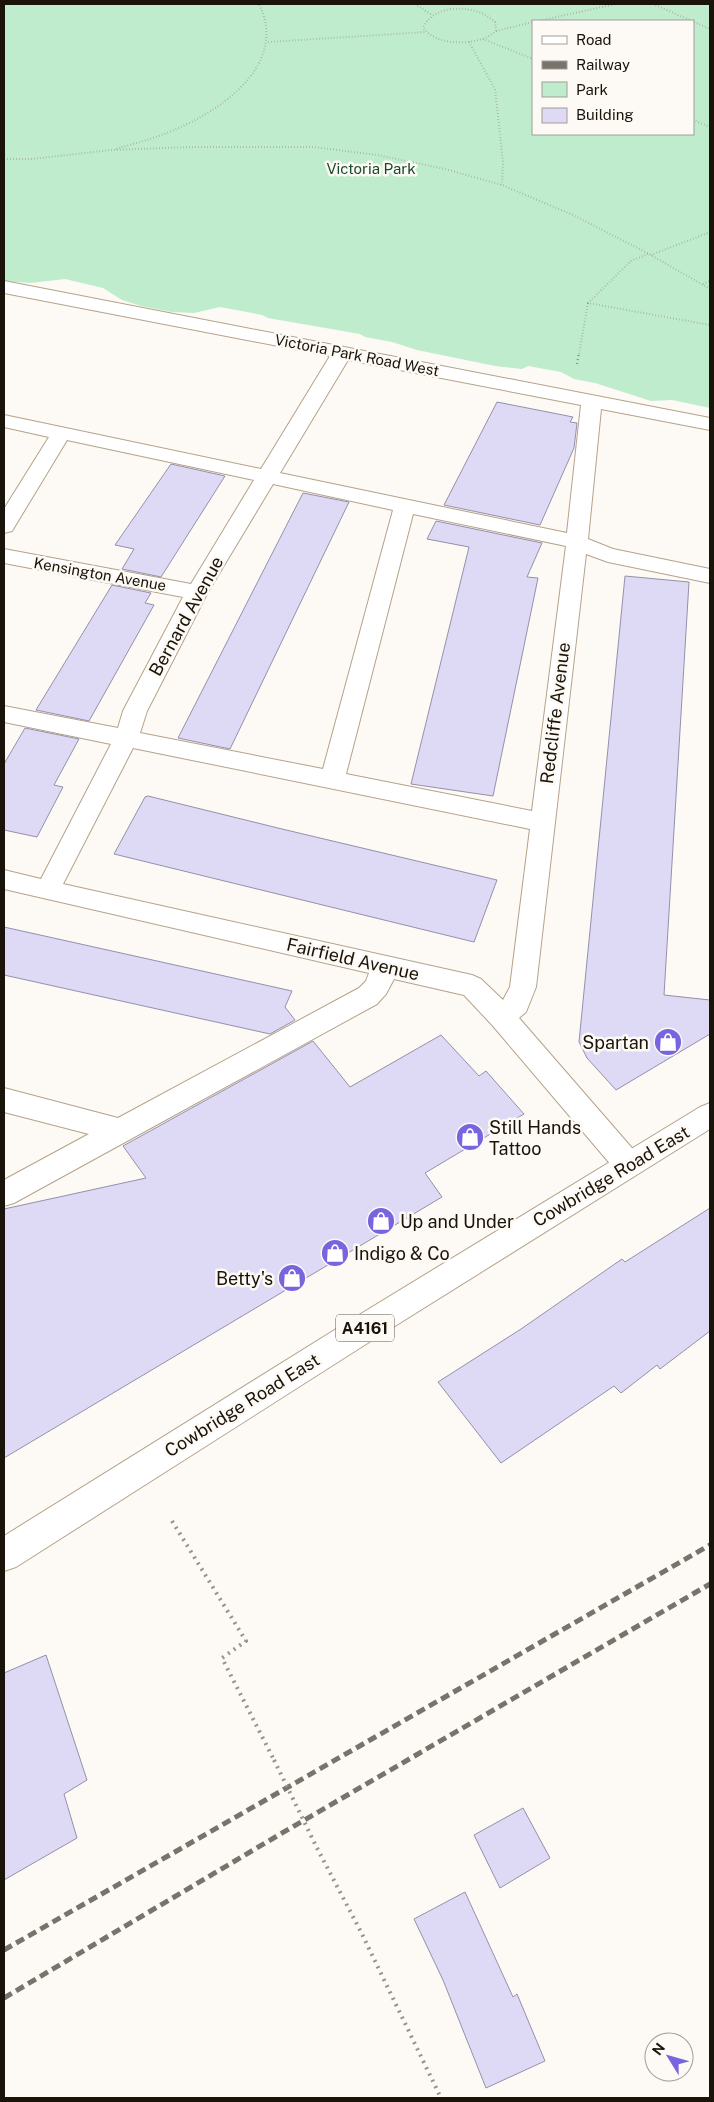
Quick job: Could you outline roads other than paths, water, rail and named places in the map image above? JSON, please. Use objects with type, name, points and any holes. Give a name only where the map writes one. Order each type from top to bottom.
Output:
[{"type":"street","name":"Victoria Park Road West","points":[[4,287],[710,424]]},
{"type":"street","name":"Bernard Avenue","points":[[48,889],[126,739],[136,711],[197,592],[342,353]]},
{"type":"street","name":"Redcliffe Avenue","points":[[503,1018],[516,1004],[523,988],[577,542],[581,398]]},
{"type":"street","points":[[4,421],[266,478],[577,542],[608,555],[710,576]]},
{"type":"street","points":[[4,526],[61,434]]},
{"type":"street","points":[[332,780],[405,506]]},
{"type":"street","name":"Kensington Avenue","points":[[4,556],[197,592]]},
{"type":"street","points":[[4,714],[542,822]]},
{"type":"street","name":"Fairfield Avenue","points":[[4,880],[472,986],[503,1018],[628,1164]]},
{"type":"street","points":[[4,1194],[368,996],[377,987],[385,966]]},
{"type":"street","points":[[4,1100],[120,1130]]},
{"type":"street","name":"Cowbridge Road East","points":[[4,1555],[628,1164],[710,1115]]},
{"type":"railway","points":[[4,1950],[710,1545]]},
{"type":"railway","points":[[4,1998],[277,1836],[710,1584]]},
{"type":"place","name":"Spartan","points":[[668,1042]]},
{"type":"place","name":"Still Hands Tattoo","points":[[470,1137]]},
{"type":"place","name":"Up and Under","points":[[381,1221]]},
{"type":"place","name":"Indigo & Co","points":[[335,1253]]},
{"type":"place","name":"Betty's","points":[[292,1278]]},
{"type":"park label","name":"Victoria Park","points":[[371,168]]}]
